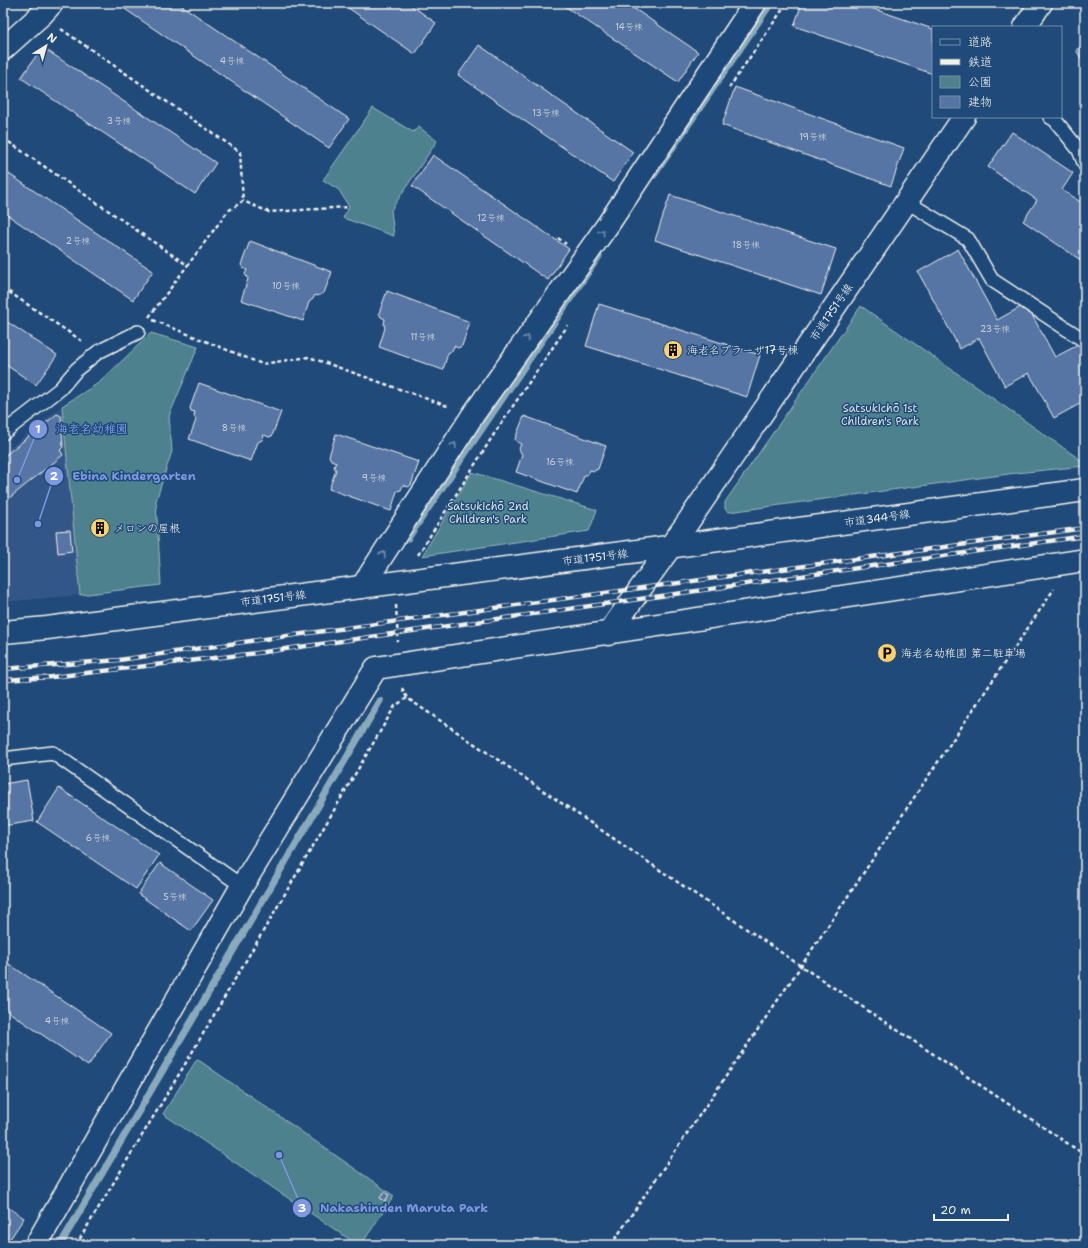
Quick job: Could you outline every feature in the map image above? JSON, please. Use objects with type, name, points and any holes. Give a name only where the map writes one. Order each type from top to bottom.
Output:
[{"type":"street","points":[[3,49],[52,3]]},
{"type":"street","points":[[362,587],[473,415],[609,223],[755,3]]},
{"type":"street","points":[[1026,26],[1041,3]]},
{"type":"street","name":"市道1751号線","points":[[3,632],[47,628],[668,548],[715,483],[963,118]]},
{"type":"street","name":"市道344号線","points":[[668,548],[1085,490]]},
{"type":"street","points":[[36,1245],[242,886],[376,668],[608,634],[1079,561],[1085,542]]},
{"type":"street","points":[[608,634],[668,548]]},
{"type":"lane","points":[[1052,118],[1055,120],[1079,150],[1085,165]]},
{"type":"lane","points":[[906,202],[968,239],[992,280],[1085,341]]},
{"type":"lane","points":[[3,433],[60,389],[76,369],[98,352],[138,332]]},
{"type":"lane","points":[[3,759],[53,754],[242,886]]},
{"type":"path","points":[[57,27],[240,152],[243,201]]},
{"type":"path","points":[[3,138],[187,265]]},
{"type":"path","points":[[243,201],[228,211],[148,318],[262,364],[309,357],[473,415]]},
{"type":"path","points":[[243,201],[269,212],[349,207]]},
{"type":"path","points":[[3,288],[98,352]]},
{"type":"path","points":[[610,1245],[1079,561]]},
{"type":"path","points":[[395,601],[398,648]]},
{"type":"path","points":[[402,688],[407,698],[801,966],[1085,1155]]},
{"type":"path","points":[[76,1245],[190,1056],[395,706],[407,698]]},
{"type":"shaded area","points":[[62,406],[80,595],[3,602],[3,453]]},
{"type":"green space","points":[[373,108],[413,132],[419,127],[437,141],[391,210],[394,236],[343,218],[349,207],[339,190],[323,180]]},
{"type":"green space","name":"Satsukichō 1st Children's Park","points":[[861,306],[1085,463],[1085,466],[1016,473],[729,512],[725,509],[725,502]]},
{"type":"green space","points":[[151,333],[198,347],[169,416],[172,451],[156,501],[161,585],[80,595],[62,406],[100,382]]},
{"type":"green space","name":"Satsukichō 2nd Children's Park","points":[[472,472],[597,510],[589,531],[422,556]]},
{"type":"green space","points":[[197,1059],[394,1196],[361,1245],[358,1245],[163,1114]]},
{"type":"building","points":[[116,3],[178,3],[349,119],[329,148]]},
{"type":"building","points":[[341,3],[408,3],[436,23],[415,54]]},
{"type":"building","points":[[560,3],[626,3],[698,52],[678,82]]},
{"type":"building","points":[[802,3],[856,3],[932,29],[932,74],[794,26]]},
{"type":"building","points":[[1085,44],[1085,64],[1076,50]]},
{"type":"building","points":[[479,45],[633,152],[613,182],[458,75]]},
{"type":"building","points":[[42,47],[216,163],[195,194],[21,78]]},
{"type":"building","points":[[735,87],[904,148],[891,186],[722,125]]},
{"type":"building","points":[[1012,132],[1073,173],[1062,190],[1085,205],[1085,263],[1023,221],[1037,200],[988,167]]},
{"type":"building","points":[[433,155],[569,249],[548,280],[412,186]]},
{"type":"building","points":[[3,170],[153,271],[133,300],[3,212]]},
{"type":"building","points":[[670,195],[836,249],[821,295],[655,240]]},
{"type":"building","points":[[250,241],[332,272],[324,293],[318,296],[315,295],[309,302],[303,321],[241,300],[248,279],[245,274],[247,270],[241,265]]},
{"type":"building","points":[[958,249],[997,320],[1026,304],[1055,357],[1082,343],[1085,349],[1085,401],[1054,418],[1029,373],[1005,386],[979,338],[960,349],[918,272]]},
{"type":"building","points":[[387,291],[470,322],[462,346],[458,348],[454,346],[452,351],[448,353],[443,370],[379,347],[385,328],[385,319],[381,317],[379,313]]},
{"type":"building","name":"海老名プラーザ17号棟","points":[[599,304],[760,355],[747,397],[586,346]]},
{"type":"building","points":[[3,319],[57,355],[36,385],[3,363]]},
{"type":"building","points":[[199,383],[281,412],[272,436],[269,437],[264,435],[262,440],[258,442],[251,461],[189,439],[196,420],[194,416],[195,412],[191,411],[190,408]]},
{"type":"building","points":[[57,414],[61,416],[63,447],[60,450],[63,455],[3,503],[3,457]]},
{"type":"building","points":[[524,416],[606,446],[598,469],[594,471],[590,470],[588,474],[584,476],[577,494],[516,472],[522,455],[519,449],[521,444],[515,439]]},
{"type":"building","points":[[336,434],[419,462],[411,485],[408,487],[403,485],[401,490],[397,491],[391,511],[329,489],[336,470],[334,467],[336,462],[331,460],[329,456]]},
{"type":"building","name":"メロンの屋根","points":[[102,522],[105,523],[105,533],[98,534],[95,533],[94,526],[95,523]]},
{"type":"building","points":[[70,530],[72,551],[58,553],[56,531]]},
{"type":"building","points":[[27,780],[34,821],[3,826],[3,784]]},
{"type":"building","points":[[59,788],[159,855],[136,889],[37,822]]},
{"type":"building","points":[[160,863],[213,900],[191,931],[138,894]]},
{"type":"building","points":[[3,960],[111,1033],[88,1066],[3,1008]]},
{"type":"building","points":[[384,1192],[389,1195],[385,1201],[380,1198]]},
{"type":"building","points":[[3,1204],[24,1218],[6,1245],[3,1245]]},
{"type":"waterway","points":[[654,175],[771,3]]},
{"type":"waterway","points":[[408,538],[599,256]]},
{"type":"waterway","points":[[60,1245],[380,701]]},
{"type":"railway","points":[[3,669],[119,660],[1085,528]]},
{"type":"railway","points":[[3,680],[52,677],[257,653],[1085,536]]},
{"type":"place","name":"海老名プラーザ17号棟","points":[[673,350]]},
{"type":"place","name":"海老名幼稚園","points":[[17,480]]},
{"type":"place","name":"Ebina Kindergarten","points":[[38,524]]},
{"type":"place","name":"メロンの屋根","points":[[100,528]]},
{"type":"place","name":"海老名幼稚園 第二駐車場","points":[[887,653]]},
{"type":"place","name":"Nakashinden Maruta Park","points":[[279,1155]]}]
